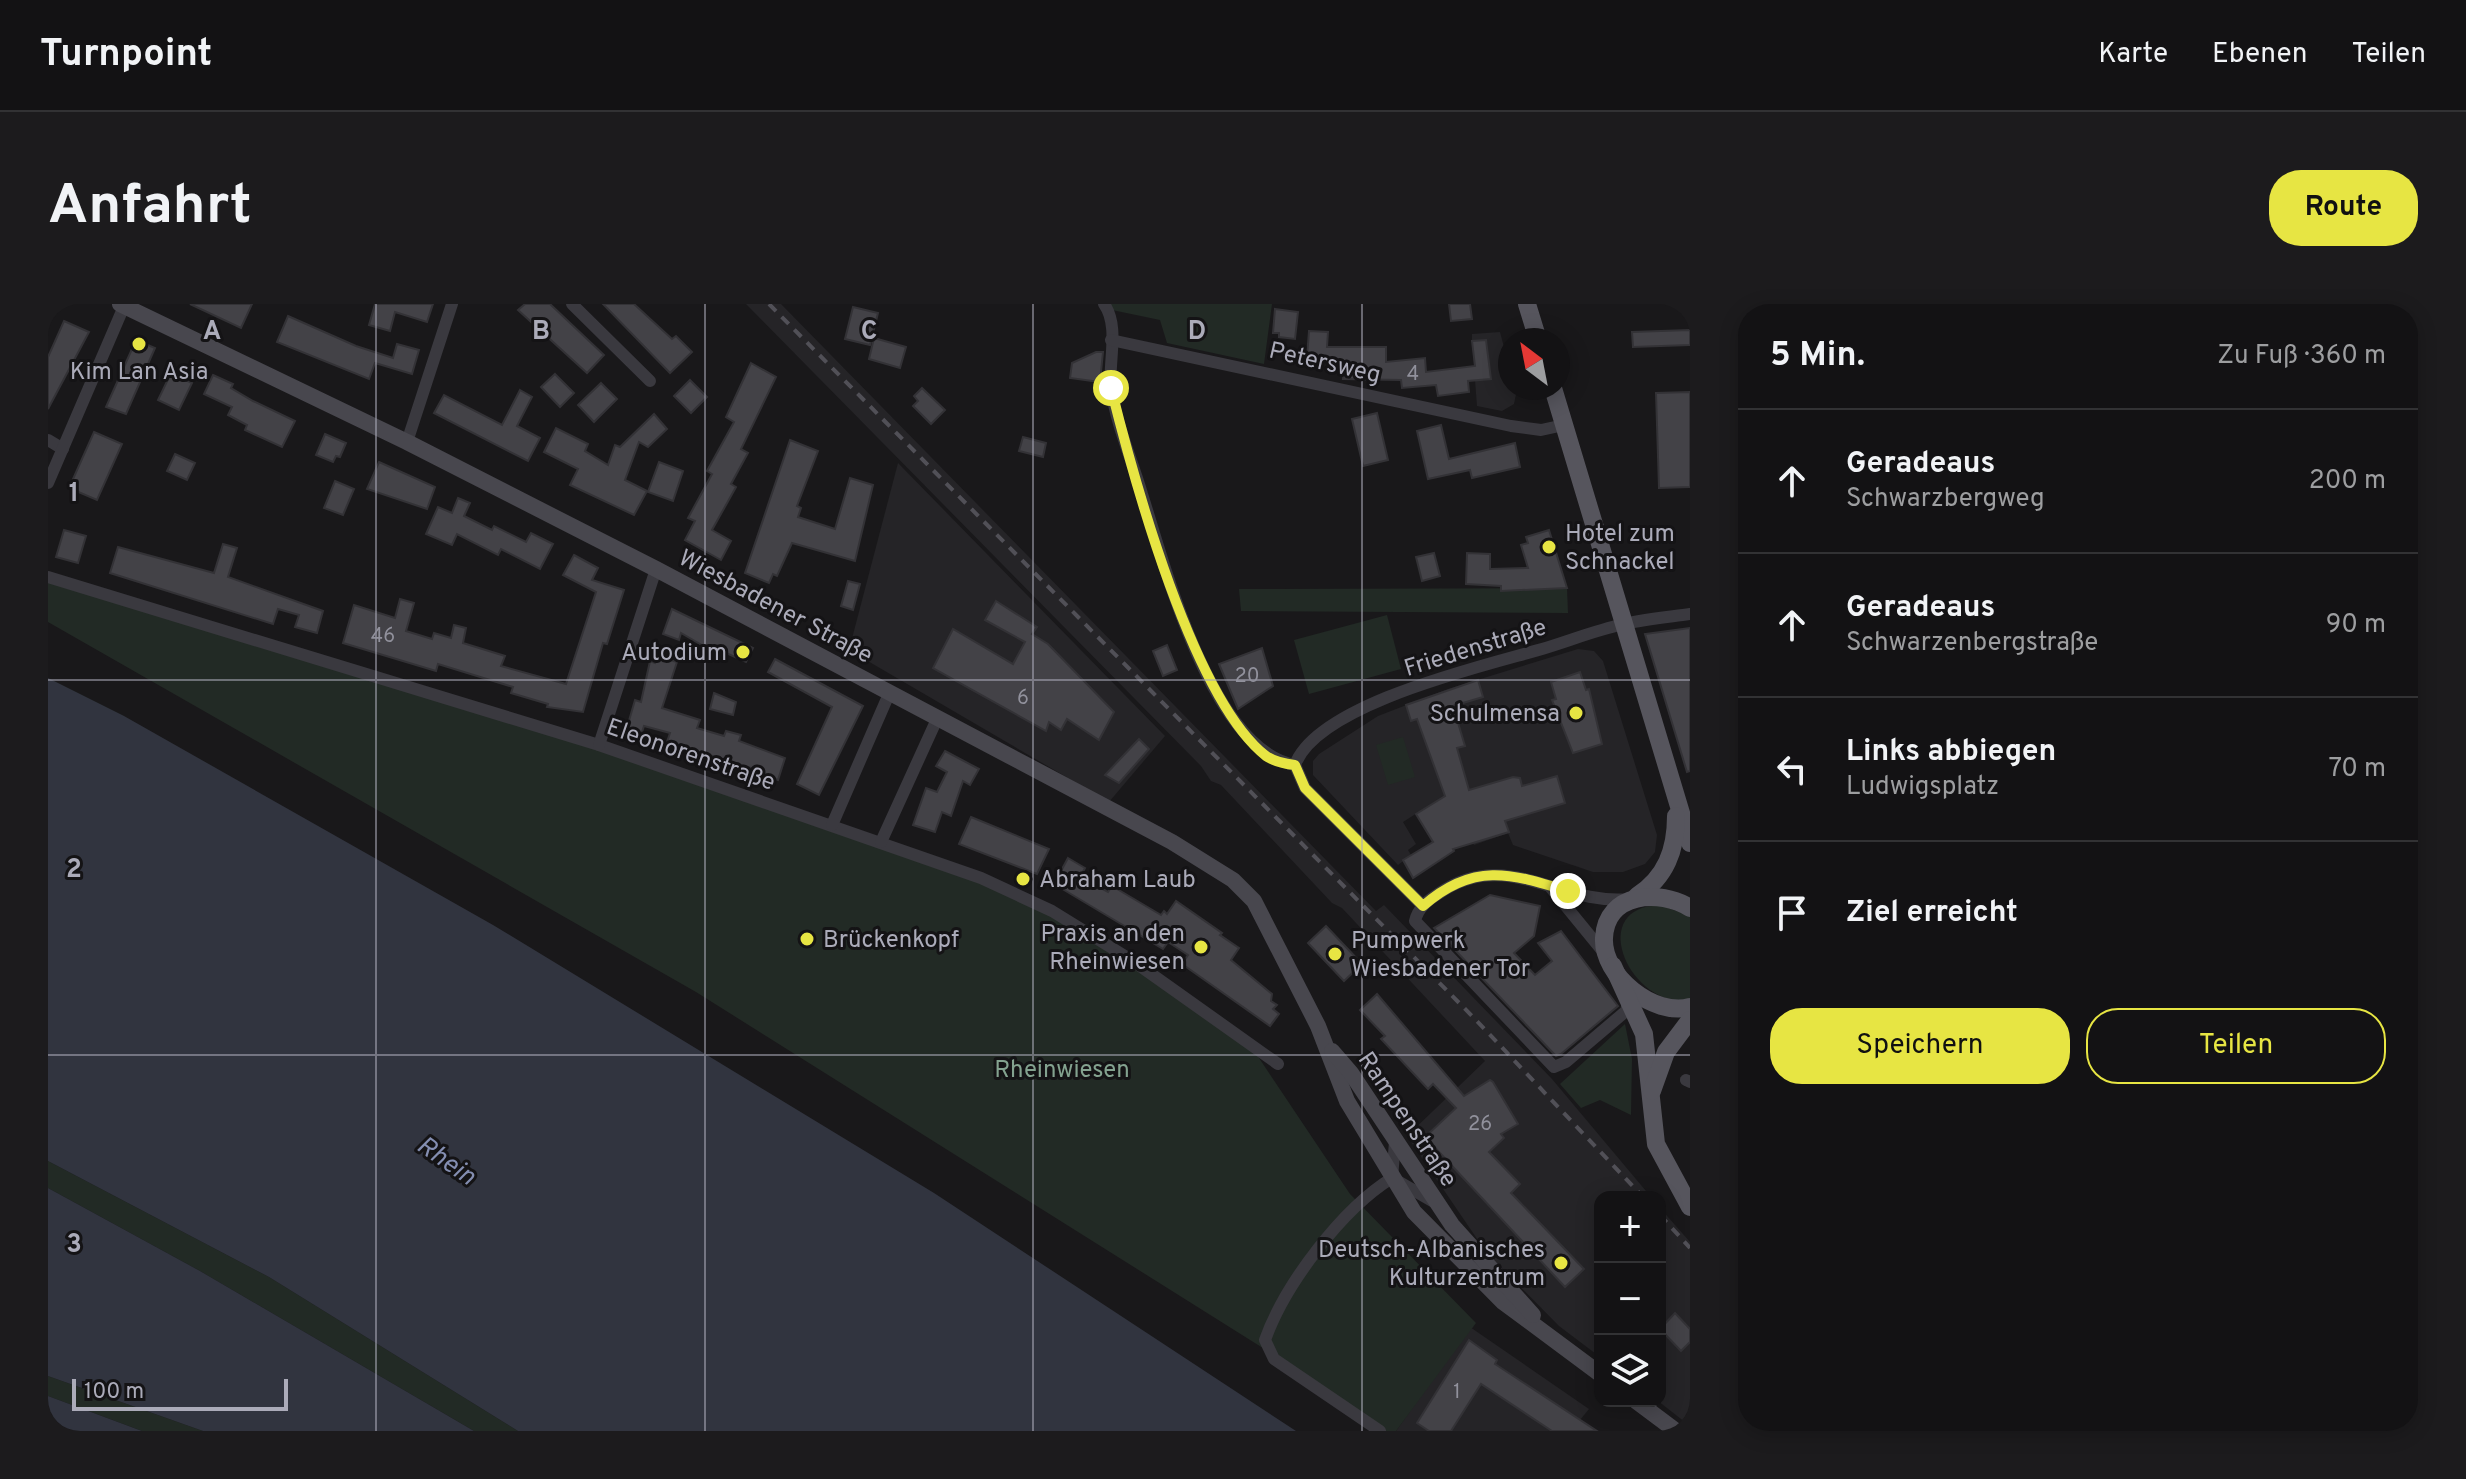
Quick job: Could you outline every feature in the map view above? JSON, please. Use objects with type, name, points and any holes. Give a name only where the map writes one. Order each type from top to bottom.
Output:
[{"type":"main road","points":[[1527,304],[1534,328]]},
{"type":"main road","name":"Wiesbadener Straße","points":[[123,305],[407,442],[656,569],[1172,842],[1233,880],[1266,919],[1326,1044]]},
{"type":"main road","points":[[1557,400],[1690,843]]},
{"type":"main road","points":[[1676,797],[1676,832],[1669,860],[1660,876],[1616,910],[1605,930],[1604,947],[1644,1034],[1656,1144],[1690,1207]]},
{"type":"main road","points":[[1634,898],[1666,897],[1690,908]]},
{"type":"main road","points":[[1611,964],[1631,987],[1656,1005],[1676,1010],[1690,1007]]},
{"type":"main road","points":[[1650,1097],[1666,1052],[1690,1020]]},
{"type":"main road","name":"Rampenstraße","points":[[1326,1044],[1351,1073],[1436,1203],[1464,1240],[1550,1334]]},
{"type":"main road","name":"Rampenstraße","points":[[1326,1044],[1347,1101],[1392,1178],[1425,1225],[1503,1302],[1594,1369]]},
{"type":"main road","points":[[1644,1407],[1676,1431]]},
{"type":"street","points":[[407,442],[452,304]]},
{"type":"street","points":[[572,304],[650,381]]},
{"type":"street","points":[[1104,304],[1111,340],[1111,388],[1117,413],[1163,560],[1199,660],[1219,699],[1262,752],[1279,762],[1295,765],[1305,788],[1423,906]]},
{"type":"street","points":[[48,483],[123,305]]},
{"type":"street","name":"Petersweg","points":[[1111,340],[1511,426],[1541,430],[1564,425]]},
{"type":"street","points":[[48,440],[63,449]]},
{"type":"street","points":[[599,745],[656,569]]},
{"type":"street","name":"Eleonorenstraße","points":[[48,577],[599,745],[981,878],[1052,911],[1133,961],[1278,1064]]},
{"type":"street","name":"Friedenstraße","points":[[1295,765],[1304,748],[1324,732],[1400,692],[1622,624],[1690,614]]},
{"type":"street","points":[[832,825],[889,694]]},
{"type":"street","points":[[881,842],[937,719]]},
{"type":"street","points":[[1629,998],[1626,1011],[1566,1062],[1554,1067],[1421,931],[1415,917],[1423,906],[1447,888],[1477,876],[1502,874],[1597,897],[1634,898]]},
{"type":"street","points":[[1541,883],[1570,908],[1611,964]]},
{"type":"street","points":[[1395,1142],[1392,1178],[1436,1203]]},
{"type":"street","name":"Rampenstraße","points":[[1380,1431],[1274,1359],[1265,1340],[1272,1321],[1333,1228],[1363,1197],[1392,1178]]},
{"type":"shaded area","points":[[746,304],[781,304],[1376,911],[1384,905],[1552,1079],[1646,1191],[1594,1191],[1594,1352],[1559,1326],[1486,1252],[1407,1136],[1485,1061],[1342,908],[1332,903],[1221,785],[1211,781],[1201,766]]},
{"type":"shaded area","points":[[1498,332],[1498,400],[1515,400],[1514,404],[1502,411],[1477,406],[1472,334]]},
{"type":"shaded area","points":[[898,463],[1165,736],[1109,802],[849,650]]},
{"type":"shaded area","points":[[1578,649],[1594,651],[1603,661],[1657,835],[1655,852],[1645,864],[1623,872],[1593,872],[1513,845],[1508,833],[1474,845],[1444,796],[1403,822],[1416,844],[1408,850],[1411,855],[1398,865],[1313,775],[1313,761],[1319,754],[1378,716],[1448,689]]},
{"type":"shaded area","points":[[1666,1215],[1690,1242],[1690,1426],[1666,1407]]},
{"type":"shaded area","points":[[1470,1327],[1589,1409],[1571,1431],[1396,1431]]},
{"type":"green space","points":[[1108,304],[1272,304],[1264,364],[1167,343],[1160,320],[1112,310]]},
{"type":"green space","name":"Rheinwiesen","points":[[48,577],[335,664],[898,848],[1052,911],[1247,1040],[1350,1194],[1476,1323],[1396,1431],[1380,1431],[1274,1355],[696,992],[48,622]]},
{"type":"green space","points":[[1567,588],[1568,613],[1241,611],[1239,589]]},
{"type":"green space","points":[[1387,615],[1401,669],[1309,694],[1294,640]]},
{"type":"green space","points":[[1403,737],[1415,777],[1388,785],[1376,745]]},
{"type":"green space","points":[[1660,905],[1690,916],[1690,1000],[1669,999],[1650,990],[1635,975],[1624,957],[1621,939],[1624,922],[1637,910]]},
{"type":"green space","points":[[1625,1024],[1632,1059],[1631,1115],[1600,1100],[1581,1108],[1560,1084]]},
{"type":"green space","points":[[48,1161],[269,1277],[518,1431],[474,1431],[200,1271],[48,1188]]},
{"type":"green space","points":[[48,1376],[203,1431],[142,1431],[48,1396]]},
{"type":"water","name":"Rhein","points":[[48,678],[124,716],[493,925],[934,1193],[1296,1431],[518,1431],[269,1277],[48,1161]]},
{"type":"water","points":[[48,1188],[200,1271],[474,1431],[203,1431],[48,1376]]},
{"type":"water","points":[[48,1396],[142,1431],[48,1431]]},
{"type":"building","points":[[190,304],[252,304],[241,328]]},
{"type":"building","points":[[375,304],[433,304],[427,322],[395,312],[390,331],[369,325]]},
{"type":"building","points":[[525,304],[550,304],[604,355],[587,373],[518,310]]},
{"type":"building","points":[[603,304],[634,304],[672,339],[676,336],[692,352],[670,373]]},
{"type":"building","points":[[1449,304],[1470,304],[1472,319],[1451,321]]},
{"type":"building","points":[[853,307],[878,313],[870,345],[845,339]]},
{"type":"building","points":[[1275,309],[1298,312],[1295,339],[1273,333]]},
{"type":"building","points":[[288,316],[356,346],[393,358],[397,344],[419,350],[412,374],[375,363],[369,379],[277,342]]},
{"type":"building","points":[[64,321],[89,332],[48,409],[48,357]]},
{"type":"building","points":[[1690,330],[1690,345],[1633,347],[1632,332]]},
{"type":"building","points":[[1309,331],[1328,332],[1327,347],[1386,347],[1386,362],[1425,358],[1426,372],[1475,366],[1472,341],[1486,340],[1491,379],[1468,381],[1469,392],[1438,396],[1436,385],[1402,388],[1401,380],[1343,379],[1344,372],[1335,371],[1335,359],[1307,357]]},
{"type":"building","points":[[874,338],[906,347],[900,368],[869,359]]},
{"type":"building","points":[[136,340],[155,348],[126,414],[106,407]]},
{"type":"building","points":[[1103,352],[1100,382],[1070,378],[1072,363]]},
{"type":"building","points":[[751,363],[776,377],[741,449],[748,453],[731,484],[736,487],[712,530],[731,541],[721,560],[685,540],[695,521],[688,518],[712,474],[707,471],[734,422],[726,417]]},
{"type":"building","points":[[171,373],[192,383],[179,410],[158,400]]},
{"type":"building","points":[[555,374],[574,393],[560,407],[541,387]]},
{"type":"building","points":[[213,375],[233,384],[231,388],[253,401],[295,421],[282,447],[245,430],[247,425],[228,415],[232,407],[204,394]]},
{"type":"building","points":[[690,380],[707,397],[691,413],[674,396]]},
{"type":"building","points":[[601,383],[617,399],[594,422],[578,405]]},
{"type":"building","points":[[922,388],[945,410],[931,424],[913,406],[918,401],[914,396]]},
{"type":"building","points":[[520,390],[532,397],[517,426],[540,438],[528,461],[434,413],[444,395],[502,425]]},
{"type":"building","points":[[1690,392],[1690,487],[1659,488],[1656,393]]},
{"type":"building","points":[[1377,413],[1388,460],[1363,466],[1352,419]]},
{"type":"building","points":[[654,414],[667,429],[648,447],[639,442],[625,480],[647,491],[634,515],[570,485],[578,469],[544,452],[556,428],[588,444],[585,451],[608,465],[615,445],[620,447]]},
{"type":"building","points":[[1441,425],[1449,459],[1515,443],[1520,467],[1472,478],[1470,470],[1428,479],[1417,431]]},
{"type":"building","points":[[94,432],[122,444],[97,500],[69,488]]},
{"type":"building","points":[[325,434],[346,443],[340,457],[336,456],[333,462],[316,455]]},
{"type":"building","points":[[1023,437],[1046,443],[1043,457],[1019,451]]},
{"type":"building","points":[[790,440],[818,451],[797,506],[801,508],[798,517],[835,529],[850,478],[873,485],[855,561],[792,543],[777,576],[773,574],[769,583],[745,573]]},
{"type":"building","points":[[175,454],[195,463],[187,480],[167,471]]},
{"type":"building","points":[[379,462],[435,487],[427,509],[367,489]]},
{"type":"building","points":[[659,462],[683,471],[673,501],[648,492]]},
{"type":"building","points":[[335,481],[354,489],[343,515],[324,508]]},
{"type":"building","points":[[458,498],[470,503],[464,516],[492,530],[494,526],[526,542],[531,533],[553,544],[540,569],[501,549],[498,555],[457,534],[452,545],[426,534],[438,507],[452,513]]},
{"type":"building","points":[[64,530],[86,536],[78,563],[56,557]]},
{"type":"building","points":[[1549,530],[1567,588],[1501,591],[1501,586],[1466,584],[1467,553],[1490,554],[1490,569],[1528,568],[1521,545],[1528,543],[1526,537]]},
{"type":"building","points":[[223,544],[237,548],[228,577],[323,611],[317,633],[295,627],[299,615],[278,609],[273,624],[110,573],[118,547],[214,573]]},
{"type":"building","points":[[1434,553],[1440,576],[1422,581],[1416,557]]},
{"type":"building","points":[[574,555],[598,568],[592,580],[624,590],[607,644],[603,643],[583,712],[547,707],[548,704],[511,693],[513,687],[438,664],[436,671],[343,643],[354,605],[395,618],[400,599],[414,603],[406,631],[432,639],[434,633],[451,638],[454,625],[466,628],[463,643],[505,656],[501,666],[566,684],[596,592],[563,575]]},
{"type":"building","points":[[848,581],[860,584],[853,610],[841,606]]},
{"type":"building","points":[[996,601],[1037,627],[1032,634],[1048,644],[1114,712],[1099,740],[1067,719],[1061,730],[1049,722],[1046,731],[933,668],[953,629],[1013,664],[1025,642],[985,620]]},
{"type":"building","points":[[672,609],[753,648],[746,662],[715,648],[712,651],[681,633],[679,640],[663,634]]},
{"type":"building","points":[[1690,628],[1690,771],[1687,772],[1645,634]]},
{"type":"building","points":[[1167,645],[1177,670],[1163,676],[1153,651]]},
{"type":"building","points":[[1262,648],[1273,686],[1238,709],[1219,664]]},
{"type":"building","points":[[658,656],[677,662],[662,708],[700,720],[697,728],[724,736],[726,731],[741,735],[739,741],[785,758],[778,780],[756,773],[757,770],[667,742],[670,733],[644,726],[641,735],[626,731],[635,700],[641,702],[650,661],[655,663]]},
{"type":"building","points":[[775,659],[863,706],[819,795],[797,784],[832,707],[768,672]]},
{"type":"building","name":"Schulmensa","points":[[1580,672],[1586,690],[1589,689],[1602,744],[1573,753],[1552,700],[1556,699],[1551,682]]},
{"type":"building","points":[[1478,680],[1483,697],[1453,706],[1465,746],[1457,748],[1469,790],[1513,777],[1520,778],[1522,786],[1557,776],[1565,803],[1505,821],[1509,832],[1453,849],[1413,878],[1403,860],[1433,842],[1416,814],[1445,796],[1417,719],[1411,721],[1406,705]]},
{"type":"building","points":[[714,693],[736,702],[733,715],[710,709]]},
{"type":"building","points":[[1139,739],[1149,749],[1119,783],[1105,775]]},
{"type":"building","points":[[945,751],[979,769],[970,785],[963,781],[951,816],[942,812],[935,832],[913,825],[926,788],[937,792],[947,772],[936,766]]},
{"type":"building","points":[[971,817],[1049,849],[1037,874],[959,844]]},
{"type":"building","points":[[1068,858],[1085,868],[1080,877],[1108,892],[1112,886],[1161,915],[1164,911],[1167,914],[1176,901],[1222,933],[1220,935],[1239,948],[1231,960],[1272,994],[1271,1001],[1277,1005],[1273,1009],[1279,1014],[1270,1026],[1182,964],[1188,955],[1168,942],[1163,949],[1054,884]]},
{"type":"building","points":[[1490,895],[1540,906],[1534,936],[1514,953],[1535,975],[1552,961],[1538,943],[1561,931],[1618,1006],[1561,1054],[1556,1056],[1434,928]]},
{"type":"building","name":"Pumpwerk Wiesbadener Tor","points":[[1326,926],[1362,964],[1344,981],[1308,943]]},
{"type":"building","points":[[1377,994],[1464,1096],[1490,1080],[1493,1082],[1518,1124],[1501,1134],[1504,1138],[1489,1152],[1520,1184],[1511,1193],[1584,1269],[1565,1287],[1425,1137],[1456,1108],[1433,1084],[1428,1089],[1381,1039],[1385,1036],[1360,1010]]},
{"type":"building","points":[[1675,1313],[1690,1329],[1690,1342],[1681,1351],[1666,1335],[1666,1323]]},
{"type":"building","points":[[1469,1340],[1497,1360],[1495,1364],[1597,1431],[1552,1431],[1481,1384],[1451,1431],[1429,1431],[1417,1423]]},
{"type":"railway","points":[[769,304],[1476,1020],[1637,1191]]},
{"type":"railway","points":[[1666,1222],[1690,1248]]},
{"type":"place","name":"Kim Lan Asia","points":[[139,344]]},
{"type":"place","name":"Hotel zum Schnackel","points":[[1549,547]]},
{"type":"place","name":"Autodium","points":[[743,652]]},
{"type":"place","name":"Schulmensa","points":[[1576,713]]},
{"type":"place","name":"Abraham Laub","points":[[1023,879]]},
{"type":"place","name":"Brückenkopf","points":[[807,939]]},
{"type":"place","name":"Praxis an den Rheinwiesen","points":[[1201,947]]},
{"type":"place","name":"Pumpwerk Wiesbadener Tor","points":[[1335,954]]},
{"type":"place","name":"Deutsch-Albanisches Kulturzentrum","points":[[1561,1263]]},
{"type":"route","points":[[1111,388],[1163,560],[1199,660],[1219,699],[1262,752],[1268,758],[1295,765],[1305,788],[1423,906],[1465,879],[1491,874],[1518,876],[1568,891]]}]
